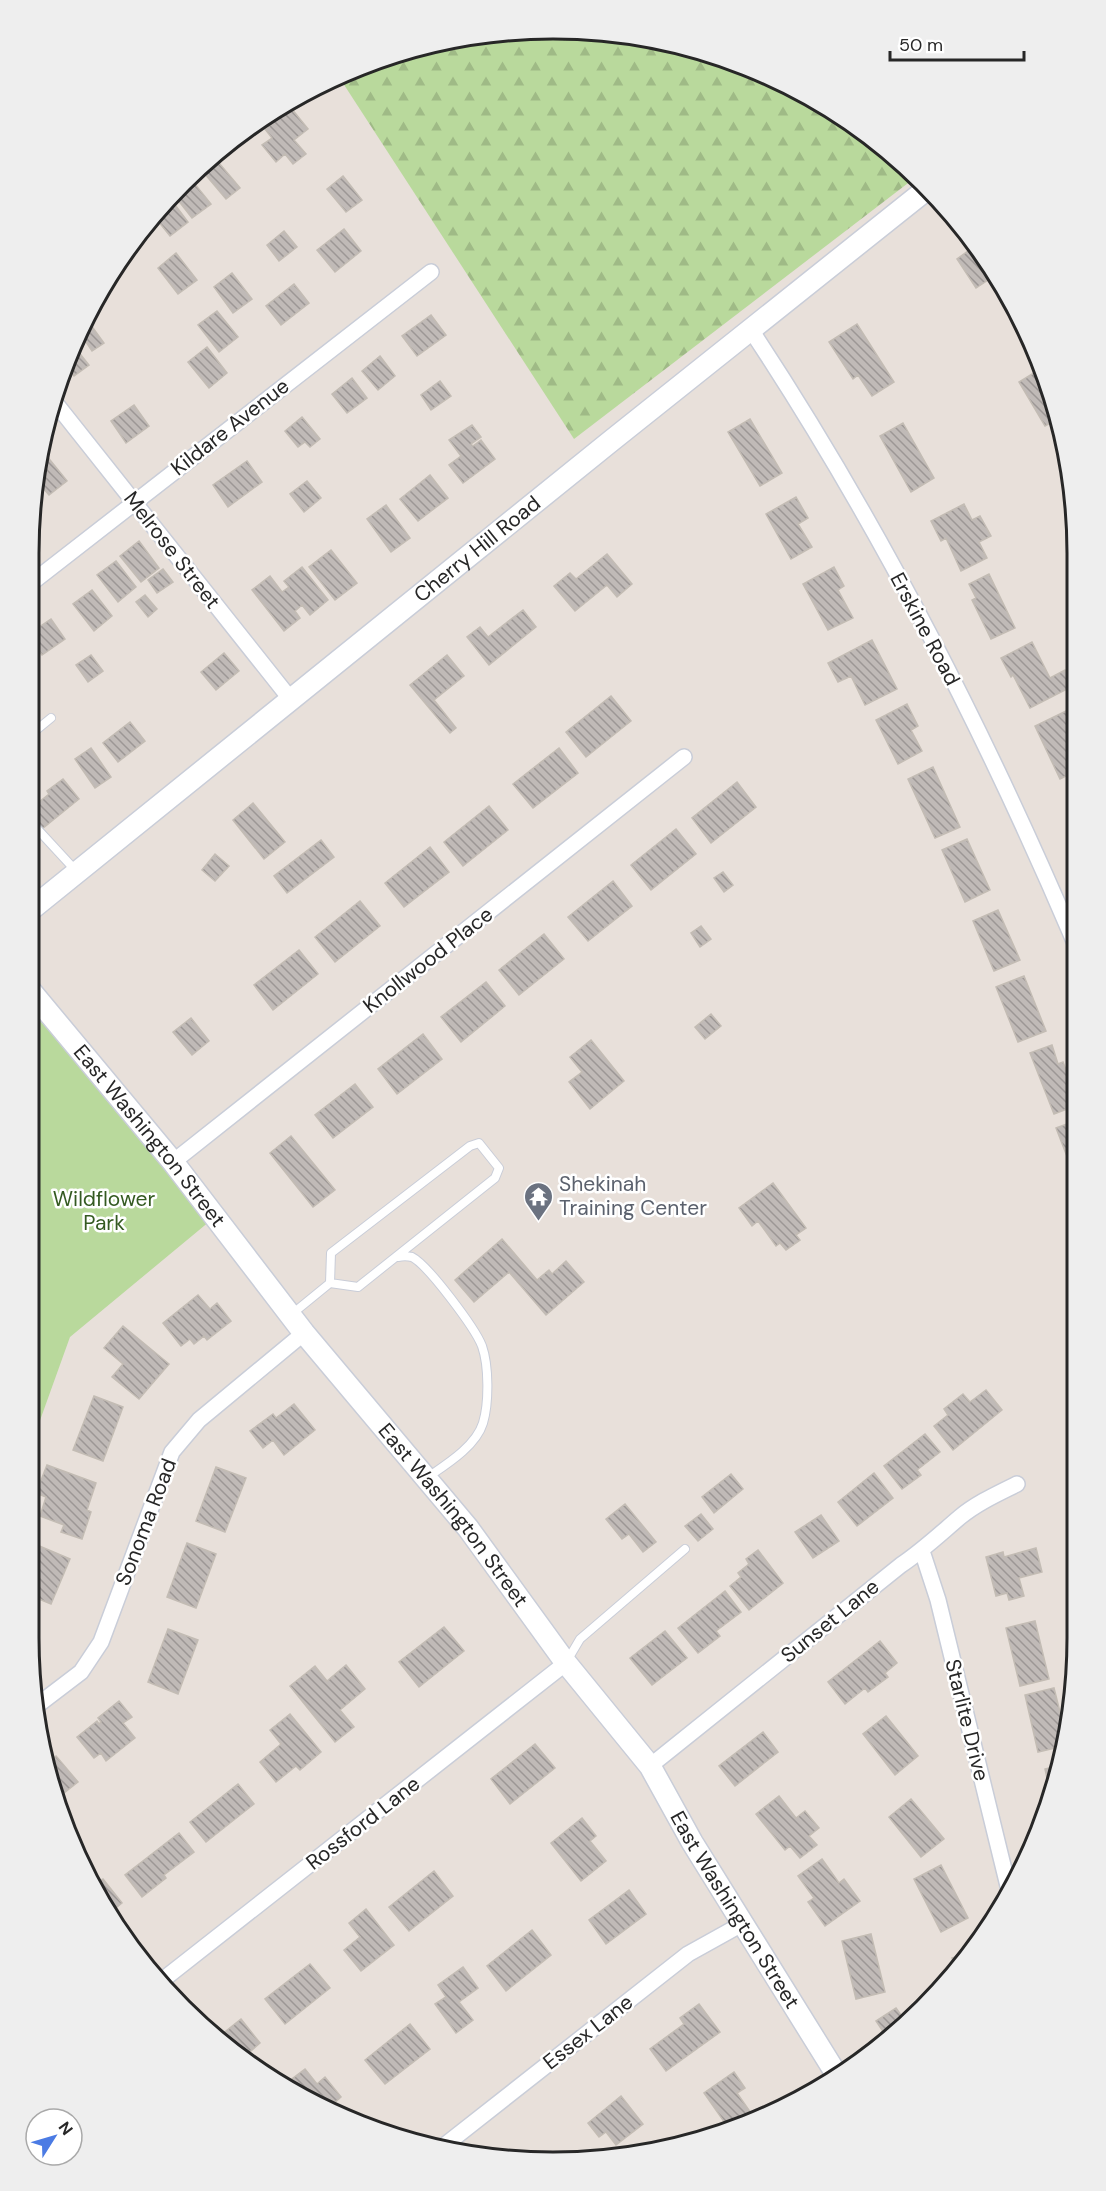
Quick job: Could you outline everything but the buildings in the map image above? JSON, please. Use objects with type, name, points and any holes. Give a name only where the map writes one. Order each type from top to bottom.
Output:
[{"type":"street","name":"Cherry Hill Road","points":[[39,903],[920,194]]},
{"type":"street","name":"Kildare Avenue","points":[[39,577],[431,272]]},
{"type":"street","name":"Erskine Road","points":[[751,330],[778,370],[857,504],[947,667],[1029,835],[1067,925]]},
{"type":"street","name":"Melrose Street","points":[[60,409],[292,701]]},
{"type":"street","name":"Knollwood Place","points":[[172,1162],[684,757]]},
{"type":"street","name":"East Washington Street","points":[[39,1001],[172,1162],[304,1333],[474,1537],[566,1663],[650,1767],[742,1924],[833,2069]]},
{"type":"street","name":"Sonoma Road","points":[[43,1701],[81,1672],[100,1642],[172,1452],[199,1420],[304,1333]]},
{"type":"street","name":"Sunset Lane","points":[[650,1767],[901,1564],[922,1551],[961,1516],[990,1497],[1017,1484]]},
{"type":"street","name":"Starlite Drive","points":[[922,1551],[938,1600],[1006,1879]]},
{"type":"street","name":"Rossford Lane","points":[[167,1977],[566,1663]]},
{"type":"street","name":"Essex Lane","points":[[449,2141],[688,1954],[742,1924]]},
{"type":"lane","points":[[39,728],[51,718]]},
{"type":"lane","points":[[39,831],[78,872]]},
{"type":"lane","points":[[291,1316],[330,1283],[331,1253],[470,1146],[479,1143],[499,1168],[495,1178],[358,1287],[330,1283]]},
{"type":"lane","points":[[398,1257],[409,1256],[422,1264],[468,1323],[482,1347],[486,1372],[488,1399],[482,1425],[471,1441],[446,1464],[426,1478]]},
{"type":"lane","points":[[566,1663],[580,1639],[685,1549]]},
{"type":"green space","points":[[553,39],[620,43],[718,66],[780,92],[810,108],[866,145],[908,183],[574,439],[343,84],[388,66],[486,43]]},
{"type":"green space","name":"Wildflower Park","points":[[39,1008],[210,1221],[70,1337],[39,1423]]},
{"type":"place","name":"Shekinah Training Center","points":[[538,1222]]}]
